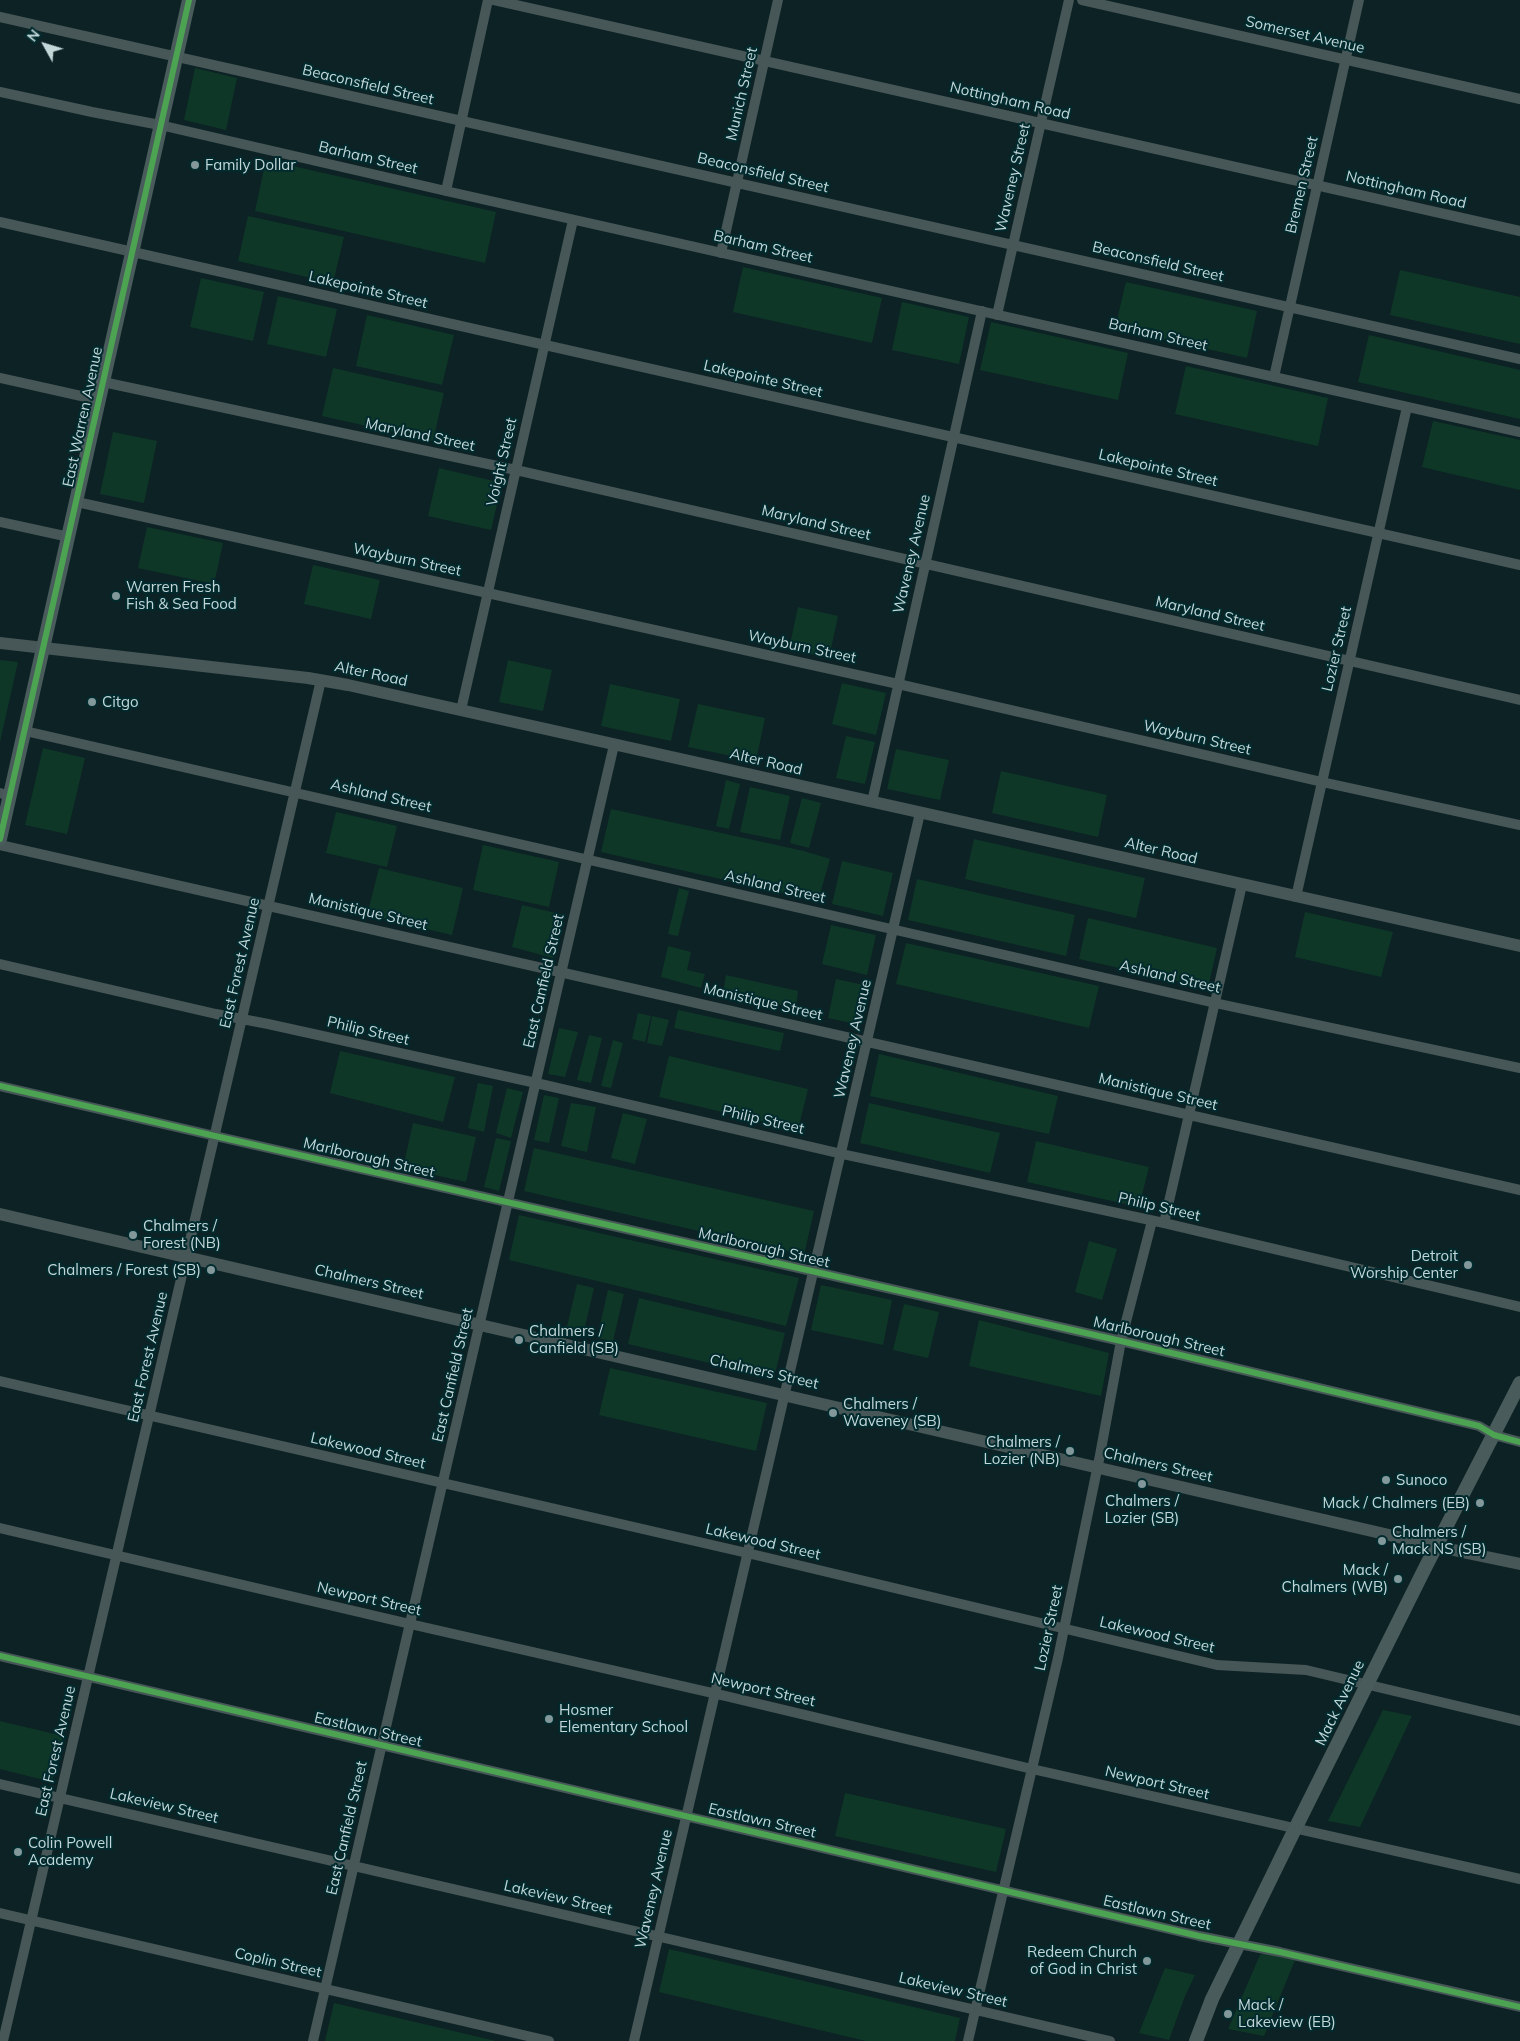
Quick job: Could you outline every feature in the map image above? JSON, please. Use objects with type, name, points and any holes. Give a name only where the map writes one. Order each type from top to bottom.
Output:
[{"type":"main road","name":"East Warren Avenue","points":[[0,838],[5,794],[25,731],[188,0]]},
{"type":"main road","name":"Mack Avenue","points":[[1196,2041],[1212,1999],[1295,1829],[1436,1546],[1520,1384]]},
{"type":"street","points":[[446,191],[488,0]]},
{"type":"street","name":"Nottingham Road","points":[[494,0],[1520,231]]},
{"type":"street","name":"Munich Street","points":[[722,253],[778,0]]},
{"type":"street","name":"Waveney Street","points":[[1013,245],[1068,0]]},
{"type":"street","name":"Somerset Avenue","points":[[1082,0],[1520,100]]},
{"type":"street","name":"Bremen Street","points":[[1274,377],[1359,0]]},
{"type":"street","name":"Beaconsfield Street","points":[[0,17],[1520,359]]},
{"type":"street","name":"Barham Street","points":[[0,92],[92,112],[160,124],[572,220],[1520,432]]},
{"type":"street","name":"Voight Street","points":[[461,710],[572,220]]},
{"type":"street","name":"Lakepointe Street","points":[[0,222],[1520,565]]},
{"type":"street","points":[[997,315],[1013,245]]},
{"type":"street","name":"Waveney Avenue","points":[[872,802],[982,311]]},
{"type":"street","points":[[0,378],[99,400]]},
{"type":"street","name":"Maryland Street","points":[[103,382],[516,470],[1520,700]]},
{"type":"street","name":"Lozier Street","points":[[1296,898],[1407,406]]},
{"type":"street","name":"Wayburn Street","points":[[77,502],[898,684],[1322,782],[1520,825]]},
{"type":"street","points":[[0,522],[69,537]]},
{"type":"street","name":"Alter Road","points":[[0,643],[321,680],[1296,898],[1520,946]]},
{"type":"street","name":"East Forest Avenue","points":[[5,2040],[321,680]]},
{"type":"street","name":"Ashland Street","points":[[25,731],[1215,1003],[1520,1068]]},
{"type":"street","name":"East Canfield Street","points":[[313,2041],[614,745]]},
{"type":"street","name":"Waveney Avenue","points":[[813,1272],[920,813]]},
{"type":"street","name":"Manistique Street","points":[[0,845],[1520,1190]]},
{"type":"street","points":[[1164,1223],[1242,885]]},
{"type":"street","name":"Philip Street","points":[[0,964],[536,1083],[842,1154],[1164,1223],[1520,1307]]},
{"type":"street","name":"Marlborough Street","points":[[0,1086],[813,1272],[1121,1340],[1479,1426],[1494,1435],[1520,1442]]},
{"type":"street","name":"Chalmers Street","points":[[0,1214],[1520,1564]]},
{"type":"street","name":"Lozier Street","points":[[968,2041],[1064,1629],[1121,1340],[1152,1221]]},
{"type":"street","points":[[784,1394],[813,1272]]},
{"type":"street","name":"Lakewood Street","points":[[0,1380],[1217,1665],[1294,1668],[1520,1721]]},
{"type":"street","name":"Waveney Avenue","points":[[634,2041],[716,1694],[784,1394]]},
{"type":"street","name":"Newport Street","points":[[0,1528],[1032,1769],[1520,1879]]},
{"type":"street","name":"Eastlawn Street","points":[[0,1656],[1003,1890],[1520,2007]]},
{"type":"street","name":"Lakeview Street","points":[[0,1784],[1110,2041]]},
{"type":"street","name":"Coplin Street","points":[[0,1913],[550,2041]]},
{"type":"green space","points":[[195,68],[237,78],[226,130],[184,120]]},
{"type":"green space","points":[[266,160],[496,212],[485,263],[255,211]]},
{"type":"green space","points":[[248,216],[344,237],[333,283],[238,261]]},
{"type":"green space","points":[[743,267],[882,298],[872,343],[733,312]]},
{"type":"green space","points":[[1400,270],[1520,297],[1520,344],[1390,315]]},
{"type":"green space","points":[[201,278],[264,292],[253,341],[190,327]]},
{"type":"green space","points":[[1126,282],[1257,311],[1247,358],[1115,328]]},
{"type":"green space","points":[[278,296],[337,309],[326,357],[267,344]]},
{"type":"green space","points":[[902,302],[969,317],[959,364],[892,350]]},
{"type":"green space","points":[[367,315],[454,335],[442,385],[356,366]]},
{"type":"green space","points":[[991,322],[1128,353],[1118,400],[980,370]]},
{"type":"green space","points":[[1369,335],[1520,370],[1520,419],[1358,382]]},
{"type":"green space","points":[[1186,366],[1328,398],[1318,446],[1175,414]]},
{"type":"green space","points":[[333,368],[444,393],[433,441],[322,416]]},
{"type":"green space","points":[[1433,421],[1520,440],[1520,490],[1422,467]]},
{"type":"green space","points":[[113,432],[157,441],[144,503],[100,494]]},
{"type":"green space","points":[[439,468],[502,483],[491,530],[428,516]]},
{"type":"green space","points":[[147,527],[223,543],[214,584],[138,568]]},
{"type":"green space","points":[[313,565],[380,580],[371,619],[304,604]]},
{"type":"green space","points":[[798,607],[838,616],[829,658],[789,649]]},
{"type":"green space","points":[[0,660],[18,662],[0,742]]},
{"type":"green space","points":[[508,660],[552,670],[543,711],[499,702]]},
{"type":"green space","points":[[842,683],[886,693],[876,735],[832,724]]},
{"type":"green space","points":[[610,684],[680,699],[671,741],[601,726]]},
{"type":"green space","points":[[698,704],[765,718],[756,761],[688,747]]},
{"type":"green space","points":[[846,736],[875,742],[865,784],[836,778]]},
{"type":"green space","points":[[43,748],[85,758],[67,834],[25,825]]},
{"type":"green space","points":[[896,749],[949,760],[940,800],[887,789]]},
{"type":"green space","points":[[1001,771],[1107,795],[1098,837],[992,813]]},
{"type":"green space","points":[[726,780],[740,784],[729,829],[716,826]]},
{"type":"green space","points":[[750,787],[790,796],[780,840],[740,832]]},
{"type":"green space","points":[[802,798],[821,803],[809,848],[790,843]]},
{"type":"green space","points":[[611,809],[804,851],[830,859],[818,901],[601,852]]},
{"type":"green space","points":[[336,812],[397,826],[387,867],[326,853]]},
{"type":"green space","points":[[974,839],[1145,878],[1136,918],[965,879]]},
{"type":"green space","points":[[483,845],[559,862],[549,907],[473,890]]},
{"type":"green space","points":[[842,861],[893,873],[883,916],[832,904]]},
{"type":"green space","points":[[379,868],[463,888],[452,935],[367,915]]},
{"type":"green space","points":[[917,879],[1075,915],[1066,956],[908,920]]},
{"type":"green space","points":[[679,888],[689,891],[678,936],[668,934]]},
{"type":"green space","points":[[522,905],[564,915],[553,958],[512,947]]},
{"type":"green space","points":[[1305,912],[1393,932],[1381,977],[1295,957]]},
{"type":"green space","points":[[1088,918],[1217,948],[1208,988],[1079,959]]},
{"type":"green space","points":[[831,925],[876,935],[867,975],[822,964]]},
{"type":"green space","points":[[906,943],[1099,986],[1089,1028],[896,984]]},
{"type":"green space","points":[[668,946],[691,952],[687,970],[705,974],[701,988],[661,977]]},
{"type":"green space","points":[[726,975],[798,991],[796,1008],[723,992]]},
{"type":"green space","points":[[836,979],[864,985],[856,1024],[828,1018]]},
{"type":"green space","points":[[678,1010],[784,1033],[780,1051],[674,1028]]},
{"type":"green space","points":[[638,1013],[651,1016],[645,1042],[632,1039]]},
{"type":"green space","points":[[652,1016],[669,1020],[662,1046],[647,1043]]},
{"type":"green space","points":[[559,1028],[578,1032],[565,1077],[548,1074]]},
{"type":"green space","points":[[589,1035],[602,1038],[591,1083],[577,1080]]},
{"type":"green space","points":[[613,1040],[623,1043],[611,1088],[601,1086]]},
{"type":"green space","points":[[340,1051],[455,1077],[443,1122],[330,1093]]},
{"type":"green space","points":[[879,1054],[1058,1096],[1049,1134],[870,1096]]},
{"type":"green space","points":[[669,1056],[808,1089],[798,1130],[659,1097]]},
{"type":"green space","points":[[478,1083],[493,1086],[484,1132],[468,1128]]},
{"type":"green space","points":[[507,1088],[523,1092],[511,1138],[496,1133]]},
{"type":"green space","points":[[544,1095],[559,1098],[549,1143],[534,1140]]},
{"type":"green space","points":[[571,1103],[596,1107],[587,1152],[561,1146]]},
{"type":"green space","points":[[869,1103],[1000,1133],[990,1173],[860,1143]]},
{"type":"green space","points":[[623,1113],[647,1119],[635,1164],[611,1158]]},
{"type":"green space","points":[[413,1123],[476,1137],[466,1182],[403,1168]]},
{"type":"green space","points":[[496,1138],[511,1141],[499,1191],[484,1187]]},
{"type":"green space","points":[[1036,1141],[1149,1167],[1139,1207],[1027,1182]]},
{"type":"green space","points":[[534,1148],[814,1211],[804,1255],[524,1191]]},
{"type":"green space","points":[[519,1215],[799,1278],[786,1326],[509,1260]]},
{"type":"green space","points":[[1089,1241],[1117,1249],[1102,1300],[1075,1292]]},
{"type":"green space","points":[[577,1284],[594,1288],[583,1335],[566,1331]]},
{"type":"green space","points":[[821,1285],[892,1300],[883,1345],[811,1330]]},
{"type":"green space","points":[[608,1290],[624,1294],[613,1341],[597,1338]]},
{"type":"green space","points":[[639,1298],[785,1333],[774,1378],[628,1344]]},
{"type":"green space","points":[[904,1304],[939,1312],[928,1358],[893,1350]]},
{"type":"green space","points":[[979,1320],[1109,1353],[1101,1396],[969,1366]]},
{"type":"green space","points":[[610,1368],[767,1403],[756,1451],[599,1415]]},
{"type":"green space","points":[[1383,1710],[1412,1716],[1360,1827],[1328,1821]]},
{"type":"green space","points":[[0,1721],[63,1736],[52,1782],[0,1769]]},
{"type":"green space","points":[[845,1793],[1006,1829],[996,1872],[835,1836]]},
{"type":"green space","points":[[669,1949],[960,2018],[955,2041],[866,2041],[659,1992]]},
{"type":"green space","points":[[1266,1953],[1295,1960],[1264,2036],[1228,2029],[1260,1955]]},
{"type":"green space","points":[[1165,1968],[1195,1975],[1169,2040],[1139,2033]]},
{"type":"green space","points":[[334,2003],[496,2041],[325,2041]]},
{"type":"cycle path","points":[[0,839],[189,0]]},
{"type":"cycle path","points":[[0,1086],[1121,1341],[1479,1426],[1494,1435],[1520,1442]]},
{"type":"cycle path","points":[[0,1656],[1199,1936],[1280,1952],[1520,2007]]},
{"type":"place","name":"Family Dollar","points":[[195,165]]},
{"type":"place","name":"Warren Fresh Fish & Sea Food","points":[[116,596]]},
{"type":"place","name":"Citgo","points":[[92,702]]},
{"type":"place","name":"Chalmers / Forest (NB)","points":[[133,1235]]},
{"type":"place","name":"Detroit Worship Center","points":[[1468,1265]]},
{"type":"place","name":"Chalmers / Forest (SB)","points":[[211,1270]]},
{"type":"place","name":"Chalmers / Canfield (SB)","points":[[519,1340]]},
{"type":"place","name":"Chalmers / Waveney (SB)","points":[[833,1413]]},
{"type":"place","name":"Chalmers / Lozier (NB)","points":[[1070,1451]]},
{"type":"place","name":"Sunoco","points":[[1386,1480]]},
{"type":"place","name":"Chalmers / Lozier (SB)","points":[[1142,1484]]},
{"type":"place","name":"Mack / Chalmers (EB)","points":[[1480,1503]]},
{"type":"place","name":"Chalmers / Mack NS (SB)","points":[[1382,1541]]},
{"type":"place","name":"Mack / Chalmers (WB)","points":[[1398,1579]]},
{"type":"place","name":"Hosmer Elementary School","points":[[549,1719]]},
{"type":"place","name":"Colin Powell Academy","points":[[18,1852]]},
{"type":"place","name":"Redeem Church of God in Christ","points":[[1147,1961]]},
{"type":"place","name":"Mack / Lakeview (EB)","points":[[1228,2014]]}]
